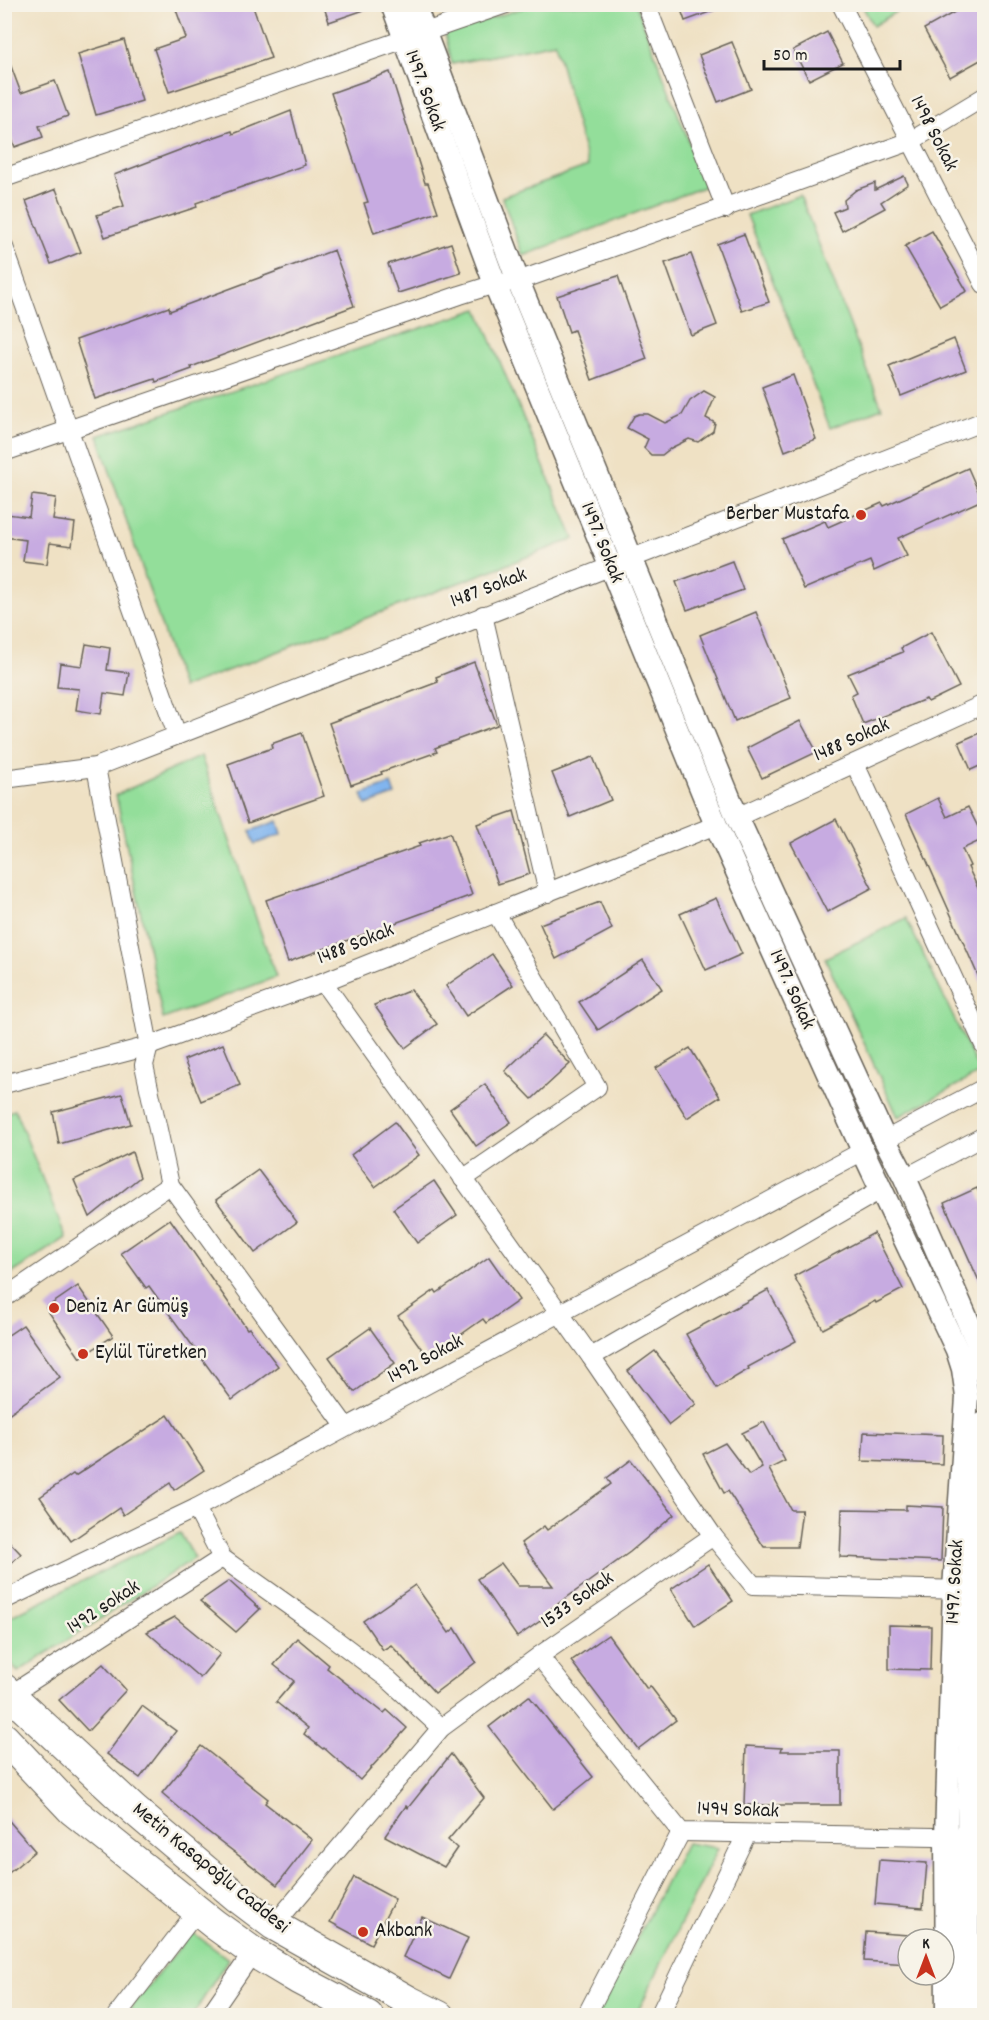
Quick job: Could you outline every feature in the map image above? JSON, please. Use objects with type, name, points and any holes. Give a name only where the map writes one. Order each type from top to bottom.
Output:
[{"type":"main road","name":"Metin Kasapoğlu Caddesi","points":[[7,1692],[134,1810],[274,1926],[439,2016]]},
{"type":"main road","name":"Metin Kasapoğlu Caddesi","points":[[4,1738],[72,1810],[197,1911],[253,1952],[368,2016]]},
{"type":"street","name":"1497. Sokak","points":[[392,4],[414,36],[518,281],[716,825],[863,1151],[957,1350],[963,1369],[967,1397],[971,1590],[966,1837],[967,2016]]},
{"type":"street","name":"1497. Sokak","points":[[414,4],[414,36],[495,284],[885,1140],[905,1178],[977,1342],[984,1371]]},
{"type":"street","points":[[4,178],[506,4]]},
{"type":"street","points":[[646,4],[726,209]]},
{"type":"street","name":"1498 Sokak","points":[[841,4],[984,284]]},
{"type":"street","points":[[4,452],[495,284],[518,281],[726,209],[911,141],[984,96]]},
{"type":"street","points":[[4,248],[177,735]]},
{"type":"street","name":"1487 Sokak","points":[[4,779],[96,767],[984,421]]},
{"type":"street","points":[[483,615],[548,893]]},
{"type":"street","name":"1488 Sokak","points":[[737,816],[984,704]]},
{"type":"street","points":[[855,764],[984,1045]]},
{"type":"street","points":[[96,767],[150,1046],[144,1065],[170,1185],[346,1427]]},
{"type":"street","points":[[716,825],[737,816]]},
{"type":"street","name":"1488 Sokak","points":[[4,1084],[150,1046],[323,982],[716,825]]},
{"type":"street","points":[[463,1179],[597,1087],[496,913]]},
{"type":"street","points":[[323,982],[591,1357],[713,1536],[753,1586],[971,1590]]},
{"type":"street","points":[[863,1151],[984,1088]]},
{"type":"street","points":[[591,1357],[882,1189],[984,1136]]},
{"type":"street","name":"1492 Sokak","points":[[4,1600],[196,1508],[863,1151]]},
{"type":"street","points":[[4,1298],[170,1185]]},
{"type":"street","name":"1497. Sokak","points":[[971,1590],[984,1423]]},
{"type":"street","points":[[196,1508],[222,1558],[388,1679],[441,1728]]},
{"type":"street","name":"1533 Sokak","points":[[274,1926],[441,1728],[539,1656],[713,1536]]},
{"type":"street","name":"1492 sokak","points":[[7,1692],[222,1558]]},
{"type":"street","name":"1494 Sokak","points":[[539,1656],[681,1832],[746,1835],[966,1837]]},
{"type":"street","points":[[586,2016],[681,1832]]},
{"type":"street","points":[[659,2016],[746,1835]]},
{"type":"street","name":"1497. Sokak","points":[[947,2016],[966,1837]]},
{"type":"street","points":[[116,2016],[197,1911]]},
{"type":"street","points":[[209,2016],[253,1952]]},
{"type":"green space","points":[[532,5],[636,5],[706,186],[523,256],[502,197],[588,166],[555,43],[452,64],[445,33]]},
{"type":"green space","points":[[862,5],[907,5],[873,26]]},
{"type":"green space","points":[[800,195],[882,408],[830,428],[747,215]]},
{"type":"green space","points":[[478,309],[574,539],[182,688],[98,436]]},
{"type":"green space","points":[[201,756],[276,977],[163,1019],[116,795]]},
{"type":"green space","points":[[906,918],[980,1073],[898,1117],[825,958]]},
{"type":"green space","points":[[15,1110],[66,1238],[5,1278],[5,1113]]},
{"type":"green space","points":[[180,1533],[195,1558],[18,1672],[5,1655],[5,1619]]},
{"type":"green space","points":[[686,1843],[718,1848],[636,2015],[597,2015]]},
{"type":"green space","points":[[192,1932],[228,1959],[193,2015],[124,2016]]},
{"type":"water","points":[[391,784],[395,795],[366,805],[362,794]]},
{"type":"water","points":[[278,821],[282,834],[255,844],[250,831]]},
{"type":"building","points":[[174,4],[252,4],[271,58],[169,92],[154,49],[186,38]]},
{"type":"building","points":[[323,4],[373,4],[373,7],[329,22]]},
{"type":"building","points":[[679,4],[726,4],[726,6],[685,21]]},
{"type":"building","points":[[969,4],[975,4],[984,22],[984,58],[950,77],[924,29]]},
{"type":"building","points":[[827,32],[843,63],[809,80],[793,50]]},
{"type":"building","points":[[124,40],[142,101],[96,115],[78,54]]},
{"type":"building","points":[[732,42],[751,89],[718,102],[699,55]]},
{"type":"building","points":[[4,53],[6,53],[21,93],[55,81],[68,116],[39,126],[43,137],[15,147],[4,119]]},
{"type":"building","points":[[390,72],[425,183],[428,183],[438,212],[374,233],[364,203],[368,202],[331,93]]},
{"type":"building","points":[[291,111],[305,165],[196,203],[197,207],[105,237],[97,215],[124,206],[114,175],[232,131],[233,134]]},
{"type":"building","points":[[904,176],[908,184],[881,202],[885,208],[842,231],[833,212],[845,207],[844,200],[856,190],[875,183],[875,190]]},
{"type":"building","points":[[56,189],[81,252],[51,264],[26,201]]},
{"type":"building","points":[[932,231],[967,291],[940,306],[905,246]]},
{"type":"building","points":[[744,234],[769,302],[742,311],[717,244]]},
{"type":"building","points":[[451,243],[461,273],[398,293],[388,264]]},
{"type":"building","points":[[334,250],[354,306],[156,382],[155,379],[95,399],[76,340],[169,307],[170,311]]},
{"type":"building","points":[[691,254],[717,325],[691,335],[665,263]]},
{"type":"building","points":[[618,276],[647,359],[592,380],[574,330],[569,332],[557,296]]},
{"type":"building","points":[[954,339],[966,370],[901,396],[889,366]]},
{"type":"building","points":[[793,375],[816,439],[785,451],[762,387]]},
{"type":"building","points":[[704,391],[715,397],[706,418],[715,423],[713,431],[698,442],[689,439],[662,455],[651,455],[644,448],[648,439],[627,428],[634,416],[639,414],[648,414],[665,423],[682,415],[690,401]]},
{"type":"building","points":[[968,468],[982,500],[898,538],[907,556],[874,571],[870,561],[804,589],[782,539],[825,521],[828,527],[882,503],[884,506]]},
{"type":"building","points":[[32,495],[56,498],[53,520],[75,523],[72,546],[50,543],[47,564],[23,561],[26,540],[4,537],[7,514],[29,517]]},
{"type":"building","points":[[732,561],[743,590],[687,610],[676,582]]},
{"type":"building","points":[[756,612],[791,698],[735,721],[700,635]]},
{"type":"building","points":[[931,632],[959,687],[928,702],[926,699],[863,724],[851,695],[857,692],[848,674],[903,652],[901,648]]},
{"type":"building","points":[[86,644],[110,648],[107,670],[129,673],[125,696],[104,693],[101,714],[76,710],[79,689],[57,687],[60,663],[82,666]]},
{"type":"building","points":[[474,662],[497,725],[435,748],[437,752],[351,785],[329,723],[438,682],[436,677]]},
{"type":"building","points":[[800,721],[817,752],[762,778],[747,748]]},
{"type":"building","points":[[984,731],[984,764],[971,770],[959,742]]},
{"type":"building","points":[[302,733],[324,796],[248,823],[228,764],[272,748],[271,744]]},
{"type":"building","points":[[593,757],[611,800],[570,817],[552,773]]},
{"type":"building","points":[[938,798],[947,817],[968,807],[984,839],[962,849],[984,901],[984,989],[906,814]]},
{"type":"building","points":[[514,811],[530,874],[498,884],[477,824]]},
{"type":"building","points":[[836,819],[872,888],[827,912],[791,843]]},
{"type":"building","points":[[450,833],[472,895],[288,962],[266,900],[420,846],[419,843]]},
{"type":"building","points":[[716,898],[742,954],[706,970],[680,914]]},
{"type":"building","points":[[600,902],[612,929],[556,959],[540,924]]},
{"type":"building","points":[[492,954],[513,985],[466,1016],[446,986]]},
{"type":"building","points":[[643,960],[662,989],[598,1030],[579,1002]]},
{"type":"building","points":[[411,990],[437,1024],[405,1048],[374,1005]]},
{"type":"building","points":[[543,1035],[570,1064],[532,1099],[505,1071]]},
{"type":"building","points":[[223,1044],[240,1085],[201,1101],[184,1060]]},
{"type":"building","points":[[690,1048],[720,1097],[687,1118],[656,1068]]},
{"type":"building","points":[[485,1084],[511,1122],[476,1146],[450,1109]]},
{"type":"building","points":[[122,1094],[131,1124],[59,1144],[53,1112]]},
{"type":"building","points":[[395,1122],[419,1155],[375,1187],[351,1155]]},
{"type":"building","points":[[132,1152],[140,1177],[90,1217],[74,1180]]},
{"type":"building","points":[[258,1170],[297,1222],[255,1253],[216,1200]]},
{"type":"building","points":[[434,1181],[457,1215],[417,1243],[393,1209]]},
{"type":"building","points":[[977,1188],[984,1205],[984,1292],[944,1203]]},
{"type":"building","points":[[170,1219],[247,1329],[249,1328],[278,1366],[232,1400],[149,1286],[146,1288],[121,1253]]},
{"type":"building","points":[[874,1233],[903,1289],[823,1329],[794,1276]]},
{"type":"building","points":[[489,1257],[519,1300],[486,1323],[483,1319],[428,1358],[398,1316],[435,1290],[437,1293]]},
{"type":"building","points":[[78,1286],[113,1336],[80,1358],[46,1308]]},
{"type":"building","points":[[768,1290],[796,1341],[748,1367],[749,1369],[717,1388],[686,1334]]},
{"type":"building","points":[[23,1325],[60,1377],[4,1417],[4,1338]]},
{"type":"building","points":[[370,1328],[395,1363],[354,1392],[329,1357]]},
{"type":"building","points":[[655,1351],[696,1404],[669,1425],[628,1371]]},
{"type":"building","points":[[168,1415],[204,1470],[174,1490],[170,1483],[123,1515],[119,1508],[71,1541],[40,1497]]},
{"type":"building","points":[[764,1422],[785,1461],[769,1469],[791,1510],[802,1510],[797,1547],[764,1547],[728,1491],[724,1493],[703,1454],[725,1443],[749,1475],[762,1467],[742,1433]]},
{"type":"building","points":[[864,1432],[943,1435],[942,1464],[862,1461]]},
{"type":"building","points":[[631,1460],[674,1515],[630,1552],[544,1614],[546,1617],[517,1637],[477,1579],[501,1563],[518,1586],[553,1586],[521,1543],[544,1526],[547,1530],[611,1484],[607,1478]]},
{"type":"building","points":[[906,1505],[943,1507],[941,1561],[840,1557],[842,1509],[906,1510]]},
{"type":"building","points":[[4,1536],[21,1554],[4,1569]]},
{"type":"building","points":[[708,1564],[733,1601],[695,1626],[671,1589]]},
{"type":"building","points":[[229,1581],[260,1609],[236,1632],[200,1601]]},
{"type":"building","points":[[415,1585],[449,1633],[455,1628],[476,1662],[435,1693],[391,1645],[383,1650],[363,1621]]},
{"type":"building","points":[[175,1617],[220,1654],[200,1678],[147,1632]]},
{"type":"building","points":[[889,1625],[931,1626],[930,1670],[889,1669]]},
{"type":"building","points":[[608,1635],[647,1689],[650,1686],[676,1720],[638,1749],[571,1661]]},
{"type":"building","points":[[297,1638],[329,1665],[327,1668],[384,1713],[387,1710],[407,1728],[360,1780],[324,1748],[304,1734],[308,1728],[276,1702],[294,1681],[274,1665]]},
{"type":"building","points":[[103,1664],[126,1690],[88,1731],[59,1700]]},
{"type":"building","points":[[529,1696],[593,1777],[553,1809],[489,1727]]},
{"type":"building","points":[[142,1706],[176,1731],[140,1778],[107,1754]]},
{"type":"building","points":[[201,1746],[268,1799],[265,1803],[312,1840],[277,1885],[162,1793]]},
{"type":"building","points":[[746,1746],[782,1748],[781,1751],[840,1751],[840,1805],[744,1805]]},
{"type":"building","points":[[451,1754],[484,1798],[448,1840],[457,1848],[444,1867],[385,1836],[406,1806],[408,1808]]},
{"type":"building","points":[[4,1815],[35,1851],[4,1877]]},
{"type":"building","points":[[879,1860],[927,1863],[923,1908],[875,1904]]},
{"type":"building","points":[[354,1877],[395,1899],[371,1944],[330,1922]]},
{"type":"building","points":[[422,1917],[468,1938],[449,1979],[403,1957]]},
{"type":"building","points":[[866,1932],[896,1934],[896,1963],[864,1961]]},
{"type":"place","name":"Berber Mustafa","points":[[861,515]]},
{"type":"place","name":"Deniz Ar Gümüş","points":[[54,1308]]},
{"type":"place","name":"Eylül Türetken","points":[[83,1354]]},
{"type":"place","name":"Akbank","points":[[363,1932]]}]
